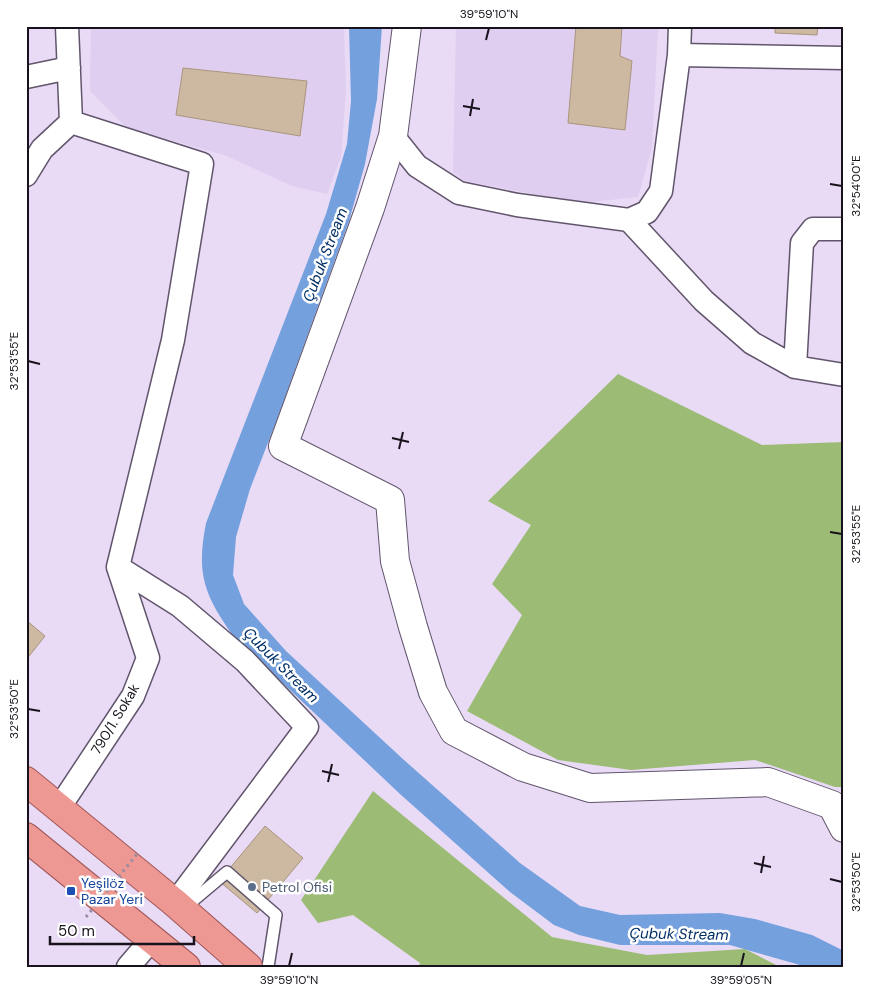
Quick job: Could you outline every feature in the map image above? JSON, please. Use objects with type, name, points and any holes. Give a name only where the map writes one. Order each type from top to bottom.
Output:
[{"type":"highway","points":[[26,781],[179,906],[248,967]]},
{"type":"highway","points":[[26,837],[186,967]]},
{"type":"street","points":[[26,175],[42,149],[71,122],[67,26]]},
{"type":"street","points":[[407,26],[393,136],[370,208],[283,446],[390,500],[395,561],[413,628],[433,692],[454,731],[523,767],[590,788],[768,782],[840,813]]},
{"type":"street","points":[[393,136],[416,166],[459,192],[517,205],[629,220],[647,212],[662,191],[668,126],[679,55],[680,26]]},
{"type":"street","points":[[679,55],[844,58]]},
{"type":"street","points":[[26,77],[69,68]]},
{"type":"street","points":[[71,122],[202,164],[172,340],[118,567],[180,606],[245,661],[307,727],[179,906]]},
{"type":"street","points":[[629,220],[704,301],[752,344],[795,367],[844,375]]},
{"type":"street","points":[[795,367],[802,243],[813,229],[844,229]]},
{"type":"street","name":"790/1. Sokak","points":[[59,808],[133,696],[148,658],[118,567]]},
{"type":"street","points":[[128,967],[152,939]]},
{"type":"lane","points":[[179,906],[227,872],[276,915],[268,967]]},
{"type":"path","points":[[86,917],[137,854]]},
{"type":"shaded area","points":[[91,26],[344,26],[346,91],[341,157],[327,194],[292,186],[227,156],[126,127],[90,91]]},
{"type":"shaded area","points":[[456,26],[658,26],[652,148],[638,197],[581,203],[465,181],[453,172]]},
{"type":"green space","points":[[618,374],[762,445],[844,442],[844,787],[835,787],[755,760],[631,770],[558,760],[467,711],[522,615],[492,584],[531,525],[488,501]]},
{"type":"green space","points":[[373,791],[552,937],[647,955],[745,949],[780,967],[419,967],[420,963],[353,915],[318,923],[301,900]]},
{"type":"water","name":"Çubuk Stream","points":[[349,26],[382,26],[377,99],[365,164],[349,221],[250,489],[236,537],[233,575],[244,604],[286,651],[404,760],[520,863],[580,906],[620,915],[720,913],[755,919],[812,935],[842,950],[844,953],[844,967],[807,967],[730,945],[620,945],[579,935],[554,925],[510,892],[400,794],[234,637],[209,596],[205,583],[202,556],[206,523],[326,214],[347,144],[351,101]]},
{"type":"building","points":[[576,26],[622,26],[620,56],[632,61],[625,130],[568,123]]},
{"type":"building","points":[[775,26],[818,26],[817,35],[775,33]]},
{"type":"building","points":[[183,68],[307,81],[300,136],[176,115]]},
{"type":"building","points":[[26,620],[45,636],[26,660]]},
{"type":"building","points":[[265,826],[303,858],[257,913],[219,881]]},
{"type":"place","name":"Petrol Ofisi","points":[[252,887]]},
{"type":"place","name":"Yeşilöz Pazar Yeri","points":[[71,891]]}]
